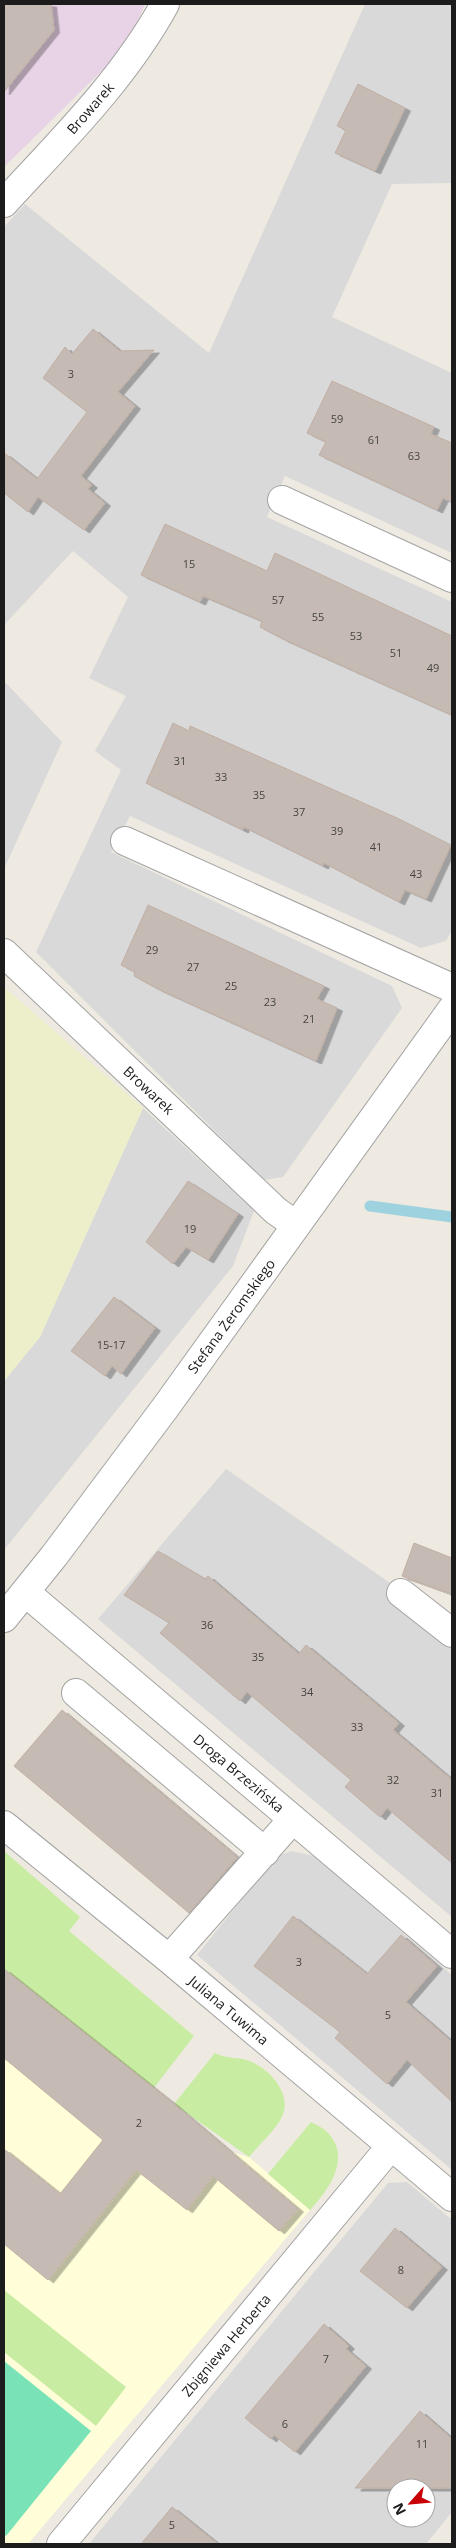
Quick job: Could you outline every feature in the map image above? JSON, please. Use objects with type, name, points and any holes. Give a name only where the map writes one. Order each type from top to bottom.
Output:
[{"type":"street","name":"Browarek","points":[[4,203],[114,80],[148,35],[165,4]]},
{"type":"street","points":[[282,500],[452,578]]},
{"type":"street","points":[[125,841],[452,988]]},
{"type":"street","name":"Browarek","points":[[4,953],[276,1210],[296,1225]]},
{"type":"street","name":"Stefana Żeromskiego","points":[[4,1618],[164,1408],[452,1009]]},
{"type":"street","name":"Droga Brzezińska","points":[[25,1592],[452,1954]]},
{"type":"street","points":[[402,1593],[452,1633]]},
{"type":"street","points":[[76,1693],[265,1852]]},
{"type":"street","points":[[169,1959],[293,1819]]},
{"type":"street","name":"Juliana Tuwima","points":[[4,1825],[169,1959],[452,2197]]},
{"type":"street","name":"Zbigniewa Herberta","points":[[61,2544],[391,2146]]},
{"type":"shaded area","points":[[4,4],[145,4],[128,45],[4,167]]},
{"type":"shaded area","points":[[365,4],[452,4],[452,183],[392,184],[332,317],[452,373],[452,553],[285,476],[267,517],[452,602],[452,930],[446,941],[421,948],[130,816],[111,852],[392,986],[402,1008],[283,1177],[264,1180],[36,952],[121,770],[95,751],[126,696],[89,678],[128,597],[73,551],[4,625],[4,227],[25,204],[209,353]]},
{"type":"shaded area","points":[[4,681],[62,742],[4,869]]},
{"type":"shaded area","points":[[4,987],[143,1108],[40,1337],[4,1381]]},
{"type":"shaded area","points":[[143,1108],[254,1211],[233,1266],[4,1550],[4,1381],[40,1337]]},
{"type":"shaded area","points":[[226,1469],[452,1626],[452,1917],[98,1619]]},
{"type":"shaded area","points":[[292,1851],[314,1856],[452,1975],[452,2170],[197,1955],[273,1861],[280,1855]]},
{"type":"shaded area","points":[[4,1969],[232,2152],[249,2157],[310,2210],[28,2544],[4,2544]]},
{"type":"shaded area","points":[[407,2182],[452,2220],[452,2512],[426,2544],[89,2544],[388,2183]]},
{"type":"green space","points":[[4,1851],[80,1917],[69,1931],[194,2036],[153,2089],[4,1969]]},
{"type":"green space","points":[[215,2053],[225,2057],[247,2060],[259,2066],[272,2076],[284,2098],[285,2106],[281,2119],[249,2157],[174,2104]]},
{"type":"green space","points":[[311,2122],[328,2133],[335,2143],[338,2153],[338,2164],[330,2184],[310,2210],[268,2174]]},
{"type":"green space","points":[[4,2290],[126,2387],[96,2426],[4,2352]]},
{"type":"green space","points":[[4,2361],[91,2431],[6,2536],[4,2534]]},
{"type":"building","points":[[4,4],[51,4],[54,30],[4,92]]},
{"type":"building","points":[[358,84],[405,108],[375,171],[335,153],[346,130],[337,126]]},
{"type":"building","points":[[93,329],[120,351],[154,350],[118,392],[135,406],[81,476],[92,485],[88,489],[105,503],[84,530],[38,497],[28,512],[4,493],[4,453],[37,479],[87,412],[43,378],[65,347],[72,354]]},
{"type":"building","points":[[332,381],[434,427],[431,434],[452,443],[452,502],[443,498],[437,510],[319,455],[326,442],[307,433]]},
{"type":"building","points":[[165,524],[267,571],[275,553],[452,636],[452,715],[283,639],[260,627],[262,621],[203,596],[200,602],[141,575]]},
{"type":"building","points":[[173,723],[189,731],[190,726],[397,818],[451,845],[426,899],[405,890],[399,902],[324,863],[323,866],[244,827],[243,830],[146,783]]},
{"type":"building","points":[[148,905],[324,986],[317,999],[337,1008],[316,1061],[158,989],[134,976],[135,972],[121,965]]},
{"type":"building","points":[[188,1181],[238,1214],[208,1260],[186,1247],[173,1264],[146,1242]]},
{"type":"building","points":[[114,1297],[155,1328],[121,1374],[112,1366],[105,1376],[71,1351]]},
{"type":"building","points":[[414,1543],[452,1558],[452,1594],[402,1576]]},
{"type":"building","points":[[158,1551],[205,1579],[208,1576],[299,1654],[306,1645],[399,1723],[393,1730],[452,1780],[452,1863],[387,1808],[380,1817],[345,1787],[351,1780],[247,1692],[240,1701],[160,1633],[169,1623],[124,1595]]},
{"type":"building","points":[[62,1710],[237,1857],[189,1913],[14,1766]]},
{"type":"building","points":[[293,1916],[367,1974],[401,1935],[437,1966],[406,2002],[452,2042],[452,2102],[407,2060],[387,2084],[335,2038],[340,2032],[254,1966]]},
{"type":"building","points":[[4,1969],[174,2104],[298,2209],[279,2231],[213,2176],[187,2210],[136,2170],[48,2280],[4,2244],[4,2149],[60,2194],[103,2140],[4,2058]]},
{"type":"building","points":[[395,2228],[442,2267],[407,2308],[360,2271]]},
{"type":"building","points":[[324,2324],[349,2346],[346,2349],[366,2366],[295,2452],[274,2435],[271,2439],[245,2418]]},
{"type":"building","points":[[420,2411],[452,2439],[452,2488],[436,2488],[436,2478],[386,2478],[386,2488],[355,2488]]},
{"type":"building","points":[[172,2507],[218,2544],[141,2544]]},
{"type":"waterway","points":[[370,1206],[452,1217]]}]
